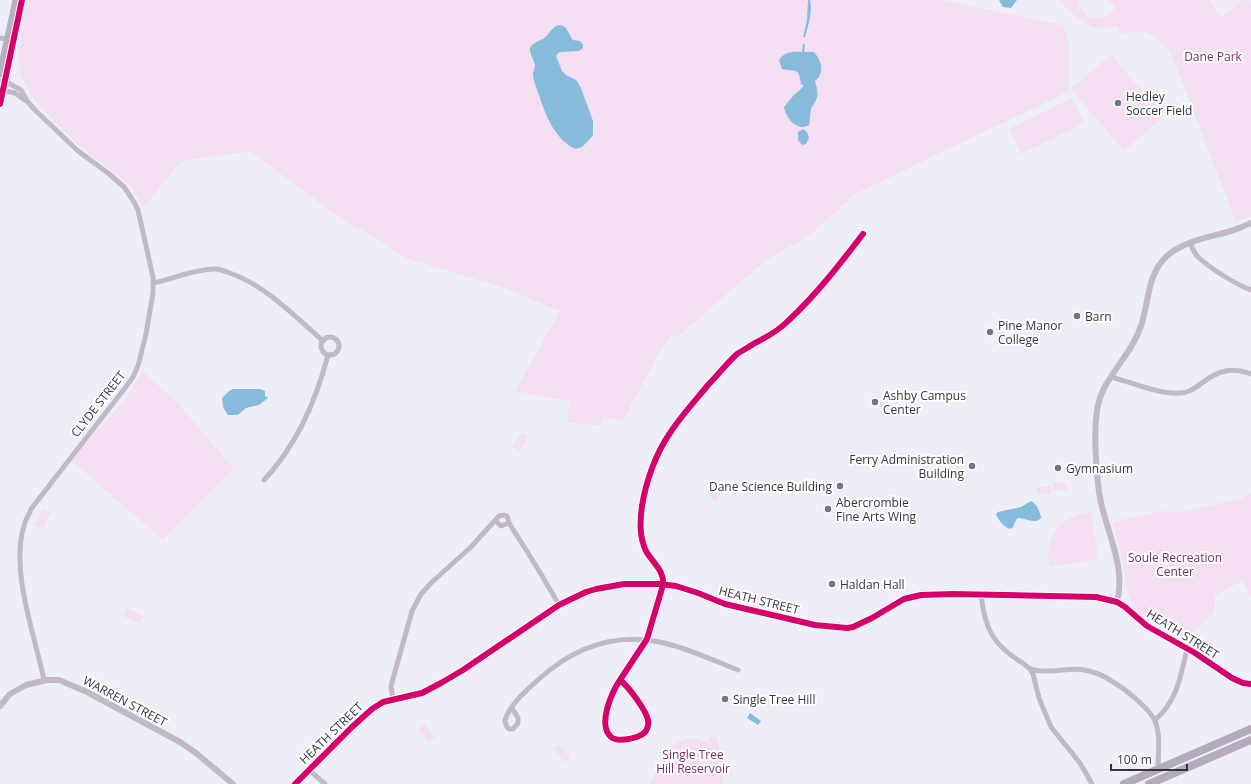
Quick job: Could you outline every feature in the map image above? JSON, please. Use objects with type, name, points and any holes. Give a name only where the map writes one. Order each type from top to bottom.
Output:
[{"type":"highway","points":[[1124,784],[1251,730]]},
{"type":"highway","points":[[1149,784],[1159,782],[1251,740]]},
{"type":"main road","points":[[0,74],[16,0]]},
{"type":"main road","points":[[0,104],[7,39],[22,0]]},
{"type":"street","name":"CLYDE STREET","points":[[2,81],[21,90],[27,101],[37,112],[78,151],[124,187],[134,202],[139,214],[153,277],[153,299],[138,366],[133,377],[31,509],[24,525],[20,543],[20,561],[23,585],[44,680]]},
{"type":"street","name":"CLYDE STREET","points":[[1,90],[15,93],[27,101]]},
{"type":"street","points":[[1117,602],[1120,588],[1119,576],[1114,550],[1099,493],[1096,441],[1098,406],[1103,391],[1137,337],[1152,281],[1158,265],[1172,251],[1190,243],[1234,230],[1251,223]]},
{"type":"street","points":[[620,680],[627,686],[645,712],[649,723],[648,729],[644,734],[620,740],[614,739],[608,733],[606,726],[610,702],[620,680],[647,639],[664,580],[660,571],[646,550],[640,525],[642,506],[648,482],[669,433],[688,408],[738,354],[777,330],[788,321],[830,277],[863,234]]},
{"type":"street","points":[[1190,243],[1196,254],[1208,265],[1232,281],[1251,290]]},
{"type":"street","points":[[153,283],[201,270],[218,269],[242,278],[274,298],[323,340]]},
{"type":"street","points":[[331,338],[334,339],[339,346],[337,351],[334,354],[328,355],[324,353],[321,348],[323,340],[331,338]]},
{"type":"street","points":[[264,480],[285,456],[299,432],[321,384],[328,355]]},
{"type":"street","points":[[1111,377],[1161,392],[1176,393],[1185,392],[1195,388],[1212,376],[1226,371],[1235,370],[1251,374]]},
{"type":"street","points":[[393,699],[391,686],[415,605],[432,582],[471,547],[499,516],[507,516],[509,523],[538,569],[558,605]]},
{"type":"street","points":[[496,521],[501,526],[509,523]]},
{"type":"street","name":"HEATH STREET","points":[[294,784],[352,727],[372,709],[383,702],[422,693],[441,683],[463,670],[558,605],[586,592],[624,584],[676,586],[724,604],[815,625],[847,628],[853,627],[872,618],[898,602],[909,598],[933,594],[1087,596],[1108,599],[1125,607],[1147,626],[1187,649],[1232,678],[1243,683],[1251,684]]},
{"type":"street","points":[[981,595],[983,609],[992,635],[1000,646],[1010,655],[1030,669],[1033,674],[1039,698],[1051,727],[1080,763],[1092,784]]},
{"type":"street","points":[[512,708],[531,687],[561,662],[594,645],[610,641],[647,639],[676,646],[738,670]]},
{"type":"street","points":[[1155,720],[1167,709],[1178,688],[1187,649]]},
{"type":"street","points":[[1030,669],[1044,671],[1084,670],[1112,681],[1129,693],[1146,708],[1155,720],[1158,736],[1158,769]]},
{"type":"street","name":"WARREN STREET","points":[[0,706],[8,695],[30,684],[44,680],[59,680],[79,688],[180,742],[196,753],[233,784]]},
{"type":"street","points":[[309,770],[325,784]]},
{"type":"green space","points":[[27,0],[942,0],[1063,25],[1069,45],[1069,91],[855,194],[811,234],[764,262],[677,337],[672,335],[659,353],[622,422],[603,416],[601,426],[567,422],[570,400],[555,399],[515,391],[560,311],[501,287],[406,258],[361,229],[347,223],[250,151],[181,161],[143,208],[132,187],[77,144],[40,107],[30,94],[21,75],[18,54]]},
{"type":"green space","name":"Dane Park","points":[[1060,0],[1078,0],[1080,7],[1087,16],[1098,18],[1106,16],[1115,8],[1114,5],[1107,0],[1208,0],[1222,18],[1242,0],[1250,0],[1251,216],[1236,222],[1171,53],[1160,42],[1147,33],[1136,31],[1120,34],[1117,26],[1101,29],[1090,26],[1073,14]]},
{"type":"green space","name":"Hedley Soccer Field","points":[[1111,55],[1164,116],[1124,151],[1071,89]]},
{"type":"green space","points":[[1072,98],[1084,123],[1021,154],[1009,129]]},
{"type":"green space","points":[[142,371],[177,402],[234,469],[163,540],[71,460],[126,399]]},
{"type":"green space","points":[[521,432],[528,436],[519,452],[512,447]]},
{"type":"green space","points":[[719,481],[726,485],[716,501],[710,496]]},
{"type":"green space","points":[[1053,483],[1067,483],[1067,490],[1053,490]]},
{"type":"green space","points":[[1050,486],[1052,493],[1038,495],[1036,488]]},
{"type":"green space","name":"Soule Recreation Center","points":[[1251,493],[1251,597],[1242,581],[1215,595],[1215,607],[1212,615],[1194,632],[1182,640],[1137,611],[1128,594],[1123,561],[1112,522],[1162,511],[1177,513],[1239,499]]},
{"type":"green space","points":[[43,509],[51,513],[43,529],[35,525]]},
{"type":"green space","points":[[1091,512],[1098,556],[1096,560],[1049,567],[1048,556],[1050,545],[1052,537],[1057,529],[1071,518],[1080,514]]},
{"type":"green space","points":[[127,608],[143,616],[140,623],[123,616]]},
{"type":"green space","points":[[424,723],[435,737],[429,742],[418,728]]},
{"type":"green space","name":"Single Tree Hill Reservoir","points":[[715,735],[721,751],[719,752],[723,763],[722,784],[649,784],[665,756],[679,742],[688,738],[698,739],[710,744],[708,738]]},
{"type":"green space","points":[[559,744],[571,757],[565,763],[553,749]]},
{"type":"water","points":[[808,0],[810,0],[811,14],[805,37],[803,37],[807,20]]},
{"type":"water","points":[[999,0],[1017,0],[1011,8],[1003,7]]},
{"type":"water","points":[[558,25],[563,26],[567,30],[573,40],[580,41],[583,45],[583,48],[579,51],[561,52],[556,56],[562,71],[566,75],[576,80],[581,88],[593,121],[593,135],[582,147],[575,149],[556,133],[545,111],[533,77],[535,65],[530,48],[534,43],[543,39]]},
{"type":"water","points":[[803,44],[805,44],[804,52],[814,52],[819,59],[821,71],[815,81],[817,95],[816,101],[811,109],[809,125],[800,127],[793,123],[787,115],[784,107],[804,86],[801,84],[798,73],[796,71],[782,69],[779,60],[783,55],[802,52]]},
{"type":"water","points":[[803,129],[807,132],[809,138],[806,144],[802,145],[798,140],[798,132]]},
{"type":"water","points":[[233,389],[260,389],[265,391],[265,396],[268,398],[259,405],[246,408],[238,415],[228,415],[223,407],[222,398]]},
{"type":"water","points":[[1031,501],[1037,507],[1041,518],[1036,521],[1018,518],[1013,527],[1010,529],[1003,525],[996,514],[998,512],[1021,507]]},
{"type":"water","points":[[750,713],[761,721],[758,725],[747,718]]},
{"type":"cycle path","points":[[0,104],[22,0]]},
{"type":"cycle path","points":[[620,680],[613,692],[607,708],[605,725],[607,732],[611,737],[619,740],[630,739],[641,735],[647,729],[648,724],[647,716],[636,698],[620,680],[647,639],[663,585],[662,575],[646,551],[642,540],[641,528],[642,506],[646,487],[660,449],[683,415],[730,361],[737,354],[773,333],[788,321],[837,268],[863,234]]},
{"type":"cycle path","points":[[295,784],[352,727],[372,709],[383,702],[422,693],[441,683],[463,670],[559,605],[586,592],[624,584],[660,584],[676,586],[725,604],[815,625],[847,628],[853,627],[872,618],[904,599],[921,595],[953,594],[1096,597],[1117,602],[1147,626],[1195,653],[1232,678],[1243,683],[1251,684]]},
{"type":"place","name":"Hedley Soccer Field","points":[[1118,103]]},
{"type":"place","name":"Barn","points":[[1077,316]]},
{"type":"place","name":"Pine Manor College","points":[[990,332]]},
{"type":"place","name":"Ashby Campus Center","points":[[875,402]]},
{"type":"place","name":"Ferry Administration Building","points":[[972,466]]},
{"type":"place","name":"Gymnasium","points":[[1058,468]]},
{"type":"place","name":"Dane Science Building","points":[[840,486]]},
{"type":"place","name":"Abercrombie Fine Arts Wing","points":[[828,509]]},
{"type":"place","name":"Haldan Hall","points":[[832,584]]},
{"type":"place","name":"Single Tree Hill","points":[[725,699]]}]
